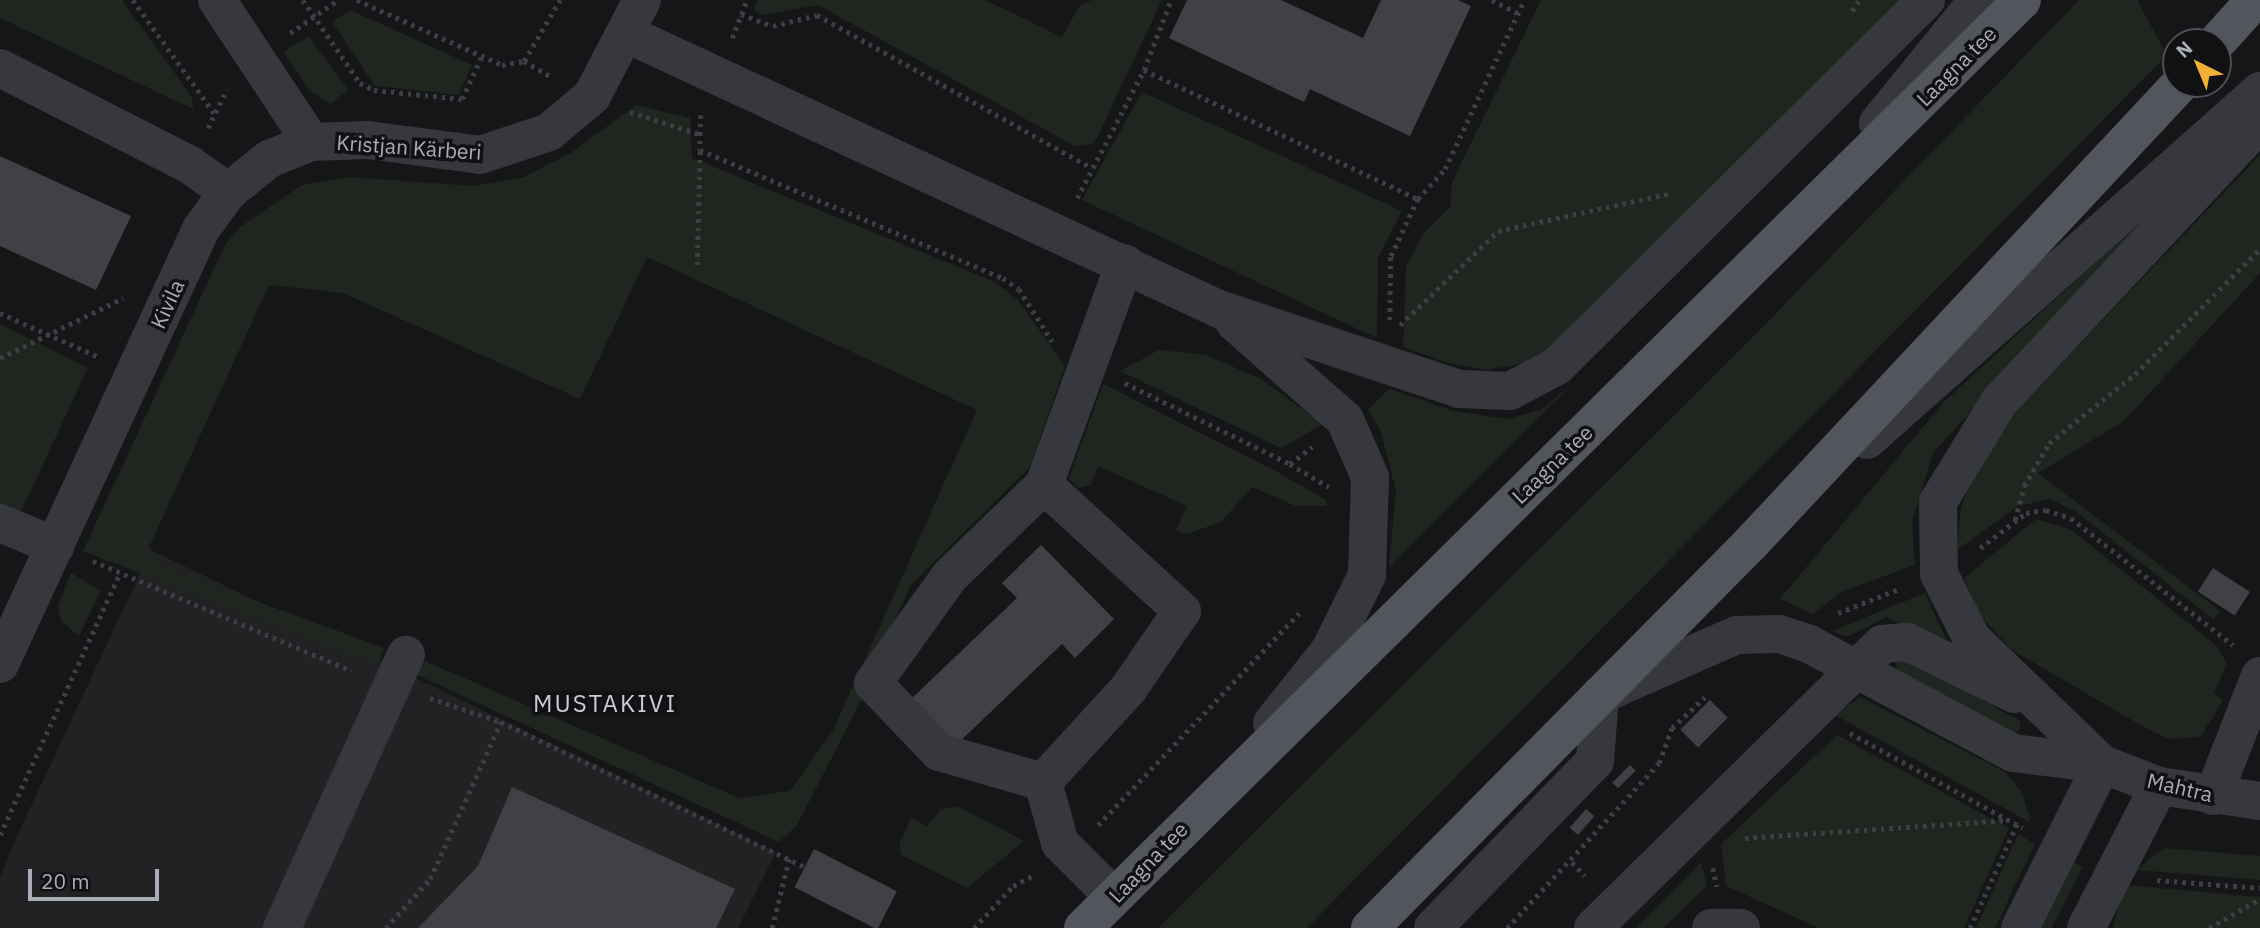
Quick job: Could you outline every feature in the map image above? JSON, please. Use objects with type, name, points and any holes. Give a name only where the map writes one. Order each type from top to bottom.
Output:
[{"type":"main road","name":"Laagna tee","points":[[1083,928],[1227,781],[1791,231],[2022,0]]},
{"type":"main road","points":[[2230,28],[2255,0]]},
{"type":"main road","points":[[1370,928],[1751,543],[2167,98]]},
{"type":"street","points":[[217,0],[311,142]]},
{"type":"street","points":[[634,17],[1059,232],[1219,309],[1460,389],[1510,391],[1557,366],[1926,0]]},
{"type":"street","points":[[1791,231],[1978,0]]},
{"type":"street","name":"Kristjan Kärberi","points":[[311,142],[369,140],[480,155],[515,147],[549,132],[592,96],[634,17]]},
{"type":"street","points":[[0,68],[190,165],[228,192]]},
{"type":"street","points":[[1751,543],[2260,91]]},
{"type":"street","points":[[2102,764],[2051,712],[1972,639],[1939,574],[1938,502],[1999,402],[2260,124]]},
{"type":"street","name":"Kivila","points":[[0,664],[201,229],[228,192],[269,159],[311,142]]},
{"type":"street","points":[[1043,782],[939,752],[873,683],[950,576],[1044,485],[1125,262]]},
{"type":"street","points":[[1219,309],[1345,419],[1370,477],[1372,511],[1367,575],[1330,650],[1227,781]]},
{"type":"street","points":[[1043,782],[1129,688],[1182,611],[1044,485]]},
{"type":"street","points":[[0,523],[55,546]]},
{"type":"street","points":[[1433,928],[1595,761],[1600,695],[1737,635],[1779,634],[1809,645],[1852,671],[2013,753],[2102,764]]},
{"type":"street","points":[[1592,928],[1882,644],[1907,642],[2051,712]]},
{"type":"street","points":[[282,928],[405,654]]},
{"type":"street","points":[[2213,796],[2260,676]]},
{"type":"street","points":[[2020,928],[2102,764]]},
{"type":"street","name":"Mahtra","points":[[2102,764],[2159,786],[2260,801]]},
{"type":"street","points":[[1043,782],[1060,844],[1114,897]]},
{"type":"street","points":[[2086,928],[2159,786]]},
{"type":"street","points":[[1711,928],[1741,928]]},
{"type":"path","points":[[133,0],[215,114]]},
{"type":"path","points":[[303,0],[360,83],[374,90],[462,99],[482,56]]},
{"type":"path","points":[[357,0],[502,65],[524,61],[560,0]]},
{"type":"path","points":[[1059,232],[1144,70],[1171,0]]},
{"type":"path","points":[[1493,0],[1518,13]]},
{"type":"path","points":[[1418,199],[1445,169],[1524,0]]},
{"type":"path","points":[[1846,21],[1859,0]]},
{"type":"path","points":[[741,15],[773,26],[817,15],[1093,168]]},
{"type":"path","points":[[697,265],[700,150]]},
{"type":"path","points":[[1391,334],[1498,231],[1670,194],[1680,184]]},
{"type":"path","points":[[2015,521],[2024,486],[2049,443],[2135,374],[2260,249]]},
{"type":"path","points":[[0,358],[130,295]]},
{"type":"path","points":[[0,313],[101,358]]},
{"type":"path","points":[[1290,464],[1335,495]]},
{"type":"path","points":[[1809,645],[1844,608],[1939,574],[2015,521],[2046,510],[2071,518],[2230,642]]},
{"type":"path","points":[[0,835],[120,573]]},
{"type":"path","points":[[974,928],[1013,886],[1047,874],[1070,854],[1306,605]]},
{"type":"path","points":[[386,928],[430,879],[501,722]]},
{"type":"path","points":[[1732,836],[2009,820]]},
{"type":"path","points":[[1970,928],[2017,824]]},
{"type":"path","points":[[766,849],[877,902]]},
{"type":"path","points":[[772,928],[789,859]]},
{"type":"path","points":[[2146,879],[2260,888]]},
{"type":"path","points":[[2209,928],[2260,899]]},
{"type":"shaded area","points":[[0,0],[122,0],[192,97],[193,109],[0,18]]},
{"type":"shaded area","points":[[758,0],[985,0],[1062,37],[1080,5],[1092,0],[1162,0],[1094,144],[1075,146],[818,5],[762,15],[754,10]]},
{"type":"shaded area","points":[[1541,0],[1903,0],[1556,344],[1521,364],[1485,370],[1445,362],[1403,347],[1406,267],[1423,234],[1450,207],[1452,182]]},
{"type":"shaded area","points":[[2079,0],[2137,0],[2162,46],[2162,60],[1307,928],[1158,928],[1755,335]]},
{"type":"shaded area","points":[[350,10],[472,65],[459,95],[375,86],[332,22]]},
{"type":"shaded area","points":[[309,36],[348,90],[331,104],[309,90],[283,52]]},
{"type":"shaded area","points":[[1142,92],[1402,211],[1378,258],[1377,338],[1082,200]]},
{"type":"shaded area","points":[[636,105],[690,118],[692,158],[995,282],[1018,300],[1065,366],[1030,467],[910,586],[863,697],[797,825],[779,842],[417,675],[425,661],[739,798],[790,791],[833,730],[977,410],[647,257],[580,399],[343,293],[269,285],[149,547],[166,568],[384,648],[378,665],[83,551],[225,245],[240,227],[302,185],[348,177],[474,186],[524,177],[571,153]]},
{"type":"shaded area","points":[[2260,155],[2260,273],[2124,421],[2038,473],[2220,611],[2214,620],[2074,510],[2049,499],[2018,506],[1957,550],[1961,508],[1974,472],[2016,411]]},
{"type":"shaded area","points":[[2161,202],[1933,453],[1912,522],[1915,565],[1843,591],[1813,614],[1780,599],[1943,403]]},
{"type":"shaded area","points":[[0,324],[88,368],[20,514],[0,510]]},
{"type":"shaded area","points":[[1159,350],[1206,355],[1261,379],[1323,424],[1281,448],[1120,371]]},
{"type":"shaded area","points":[[1103,384],[1268,467],[1325,499],[1327,506],[1296,506],[1252,487],[1221,522],[1187,534],[1176,530],[1187,506],[1098,466],[1091,485],[1078,488],[1069,478]]},
{"type":"shaded area","points":[[1571,385],[1389,568],[1396,491],[1381,432],[1368,410],[1389,389],[1453,411],[1507,419],[1541,410]]},
{"type":"shaded area","points":[[2036,519],[2070,529],[2216,645],[2227,664],[2214,693],[2223,701],[2200,737],[2168,739],[2142,726],[2012,650],[1978,613],[1964,578]]},
{"type":"shaded area","points":[[151,550],[776,852],[738,928],[0,928],[0,879],[10,851]]},
{"type":"shaded area","points":[[71,573],[101,591],[79,636],[61,621],[58,606]]},
{"type":"shaded area","points":[[1925,593],[1947,641],[1940,645],[1887,617],[1847,637],[1832,631]]},
{"type":"shaded area","points":[[1904,656],[2020,721],[2021,729],[2012,733],[1897,670],[1895,659]]},
{"type":"shaded area","points":[[1860,697],[2005,772],[2022,792],[2031,823],[1835,715]]},
{"type":"shaded area","points":[[1837,735],[2009,828],[1964,928],[1819,928],[1726,886],[1721,844]]},
{"type":"shaded area","points":[[957,806],[1024,841],[967,888],[901,855],[899,844],[911,818],[927,826],[940,810]]},
{"type":"shaded area","points":[[2018,834],[2035,844],[1995,928],[1976,928]]},
{"type":"shaded area","points":[[2164,848],[2260,856],[2260,880],[2136,870]]},
{"type":"shaded area","points":[[2071,861],[2083,867],[2051,928],[2037,927]]},
{"type":"shaded area","points":[[1701,862],[1707,886],[1663,928],[1636,928]]},
{"type":"shaded area","points":[[2124,885],[2260,897],[2260,928],[2113,928]]},
{"type":"building","points":[[1187,0],[1281,0],[1363,38],[1381,0],[1458,0],[1471,6],[1410,136],[1310,89],[1304,102],[1169,38]]},
{"type":"building","points":[[0,156],[131,216],[96,290],[0,246]]},
{"type":"building","points":[[1041,545],[1114,619],[1075,658],[1062,644],[955,746],[911,699],[1017,598],[1002,583]]},
{"type":"building","points":[[2213,568],[2250,592],[2235,615],[2198,591]]},
{"type":"building","points":[[1710,700],[1728,718],[1698,747],[1680,730]]},
{"type":"building","points":[[1630,765],[1636,771],[1618,788],[1612,783]]},
{"type":"building","points":[[512,787],[735,889],[716,928],[418,928],[478,866]]},
{"type":"building","points":[[1586,809],[1594,816],[1578,835],[1570,828]]},
{"type":"building","points":[[814,849],[897,891],[878,928],[874,928],[794,887]]},
{"type":"district","name":"MUSTAKIVI","points":[[605,704]]}]
